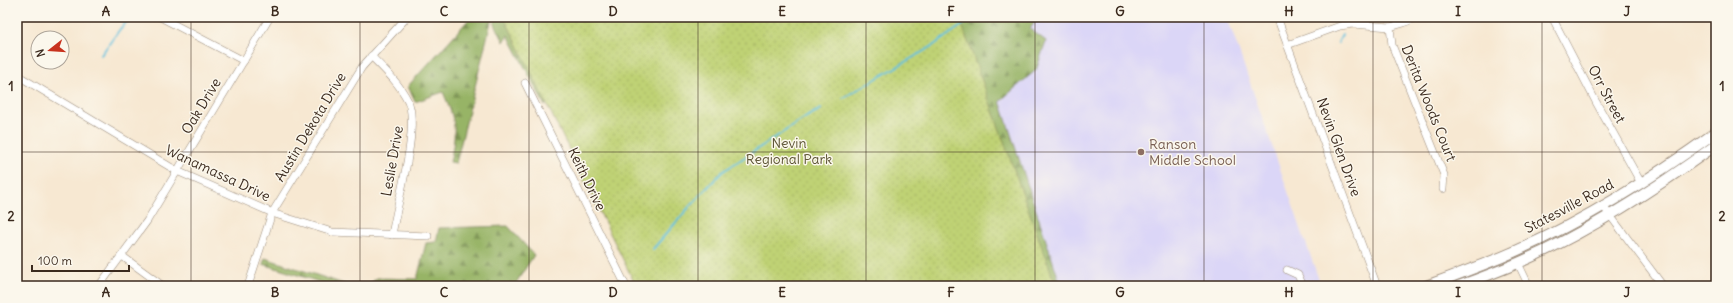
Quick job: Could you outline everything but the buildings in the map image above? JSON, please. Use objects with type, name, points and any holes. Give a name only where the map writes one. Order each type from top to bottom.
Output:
[{"type":"main road","name":"Statesville Road","points":[[1426,286],[1502,257],[1556,232],[1641,183],[1716,132]]},
{"type":"main road","name":"Statesville Road","points":[[1459,286],[1518,263],[1609,215],[1675,174],[1716,145]]},
{"type":"street","points":[[160,17],[244,61]]},
{"type":"street","name":"Oak Drive","points":[[99,286],[147,221],[270,17]]},
{"type":"street","name":"Austin Dekota Drive","points":[[248,286],[272,213],[362,67],[407,17]]},
{"type":"street","name":"Nevin Glen Drive","points":[[1276,17],[1377,286]]},
{"type":"street","points":[[1287,45],[1347,24],[1390,27],[1404,23],[1416,17]]},
{"type":"street","name":"Orr Street","points":[[1552,17],[1596,102],[1641,183]]},
{"type":"street","name":"Derita Woods Court","points":[[1390,27],[1392,45],[1444,175],[1443,188]]},
{"type":"street","name":"Leslie Drive","points":[[371,56],[393,78],[401,89],[408,103],[411,115],[410,143],[392,235]]},
{"type":"street","name":"Wanamassa Drive","points":[[17,75],[177,171],[272,213],[332,232],[428,236]]},
{"type":"street","name":"Keith Drive","points":[[525,83],[626,286]]},
{"type":"street","points":[[1603,206],[1663,286]]},
{"type":"street","points":[[122,256],[163,286]]},
{"type":"street","points":[[1518,263],[1529,286]]},
{"type":"street","points":[[1287,270],[1298,274],[1303,286]]},
{"type":"shaded area","name":"Ranson Middle School","points":[[959,17],[1227,17],[1321,286],[1056,286]]},
{"type":"green space","points":[[471,17],[580,17],[552,93],[545,106],[508,35],[504,42],[492,18],[456,163],[450,162],[454,142],[454,126],[451,111],[443,92],[415,102],[408,86]]},
{"type":"green space","name":"Nevin Regional Park","points":[[504,17],[959,17],[1056,286],[636,286]]},
{"type":"green space","points":[[908,17],[1038,17],[1030,29],[1046,41],[1036,70],[1000,101],[1061,286],[1047,286]]},
{"type":"green space","points":[[508,226],[534,255],[514,286],[367,286],[377,278],[417,279],[426,243],[436,242],[439,228]]},
{"type":"green space","points":[[265,258],[350,286],[332,286],[263,264]]},
{"type":"waterway","points":[[843,98],[931,47],[974,17]]},
{"type":"waterway","points":[[101,55],[130,18]]},
{"type":"waterway","points":[[1338,43],[1342,34]]},
{"type":"waterway","points":[[653,249],[722,172],[821,109]]},
{"type":"place","name":"Ranson Middle School","points":[[1141,152]]}]
